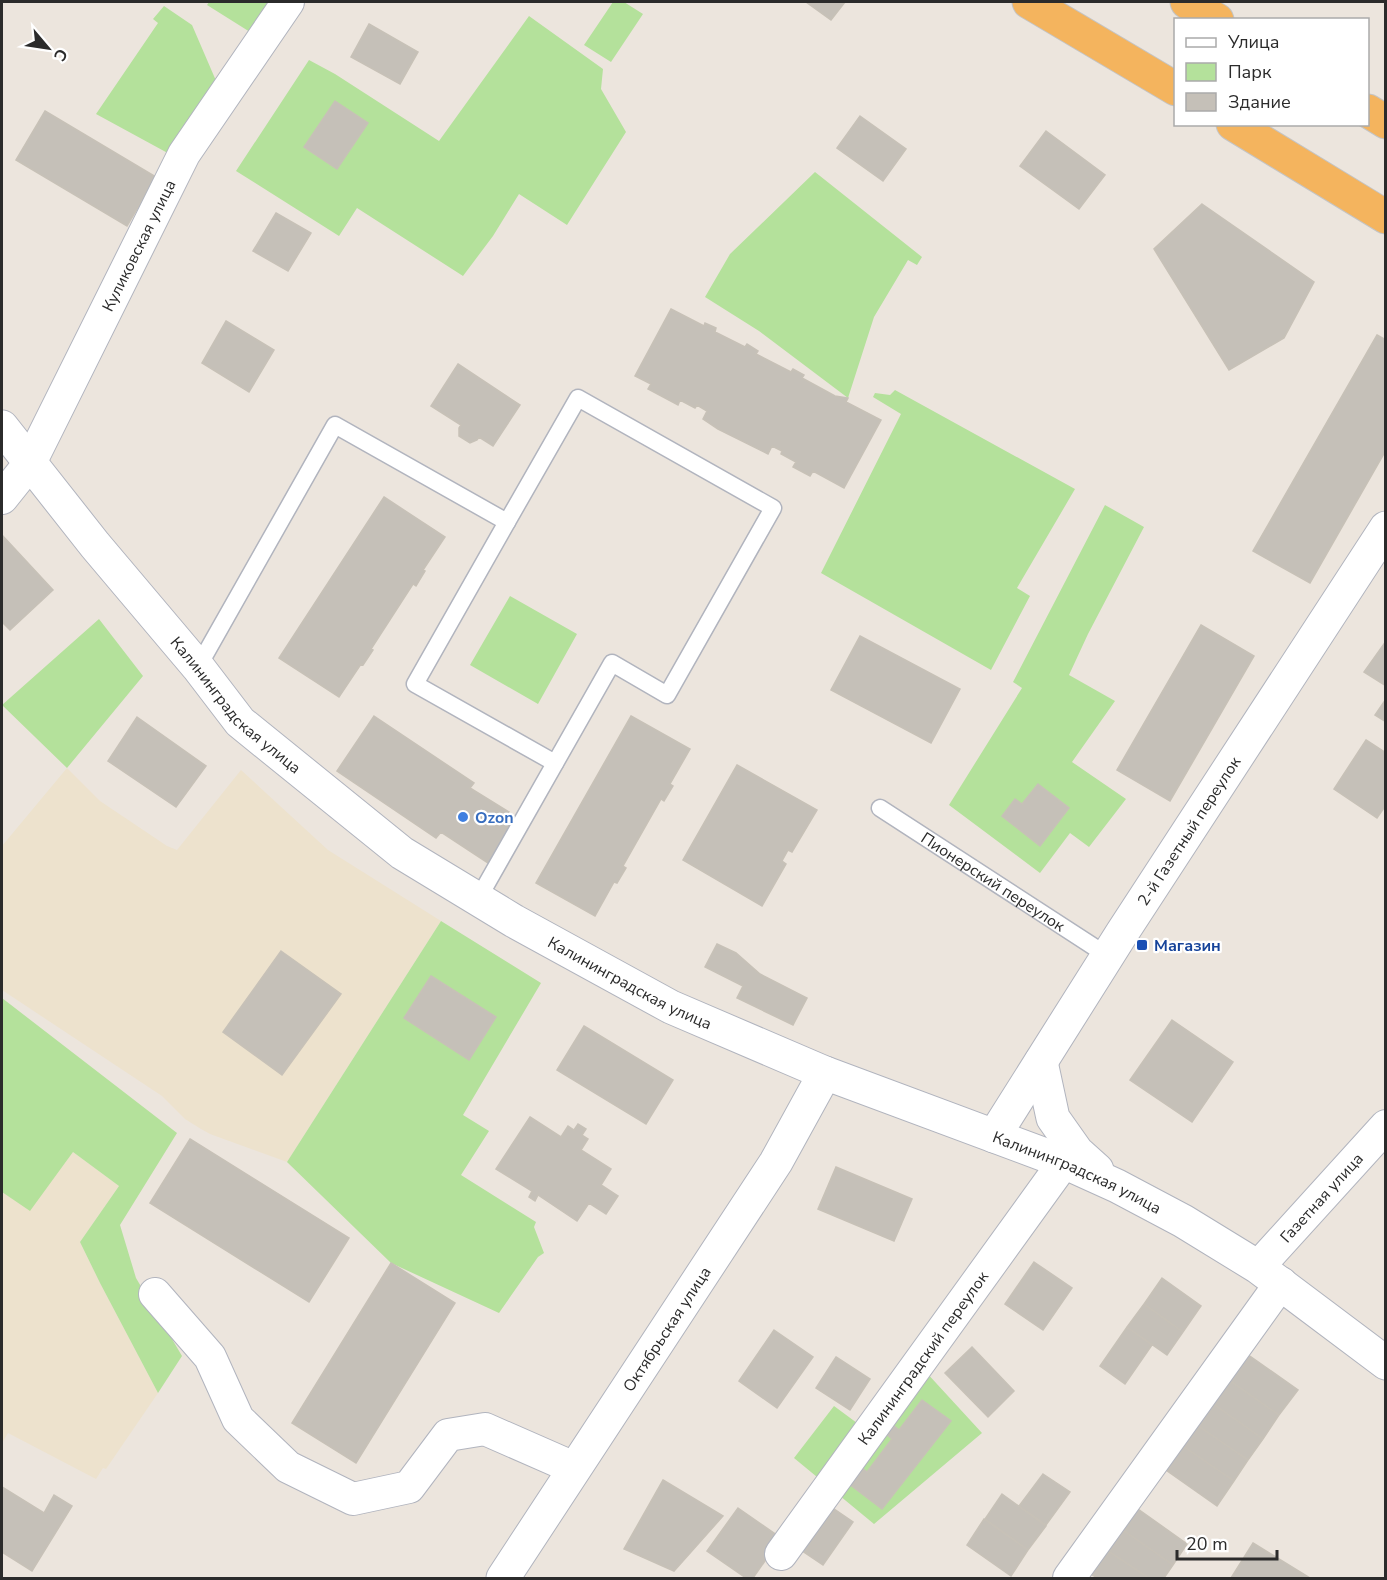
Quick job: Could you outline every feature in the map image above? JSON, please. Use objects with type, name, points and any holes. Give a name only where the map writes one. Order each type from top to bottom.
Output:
[{"type":"highway","points":[[1029,2],[1174,88]]},
{"type":"highway","points":[[1187,2],[1214,18]]},
{"type":"highway","points":[[1369,112],[1386,122]]},
{"type":"highway","points":[[1236,126],[1386,217]]},
{"type":"street","name":"Куликовская улица","points":[[2,498],[30,464],[184,154],[288,2]]},
{"type":"street","name":"Калининградская улица","points":[[2,427],[95,545],[198,667],[240,722],[402,853],[514,921],[671,1007],[825,1073],[1065,1162],[1117,1186],[1183,1221],[1270,1275],[1386,1363]]},
{"type":"street","name":"2-й Газетный переулок","points":[[994,1136],[1107,956],[1386,528]]},
{"type":"street","points":[[1041,1062],[1053,1118],[1077,1152],[1117,1186]]},
{"type":"street","name":"Октябрьская улица","points":[[512,1576],[574,1468],[776,1162],[825,1073]]},
{"type":"street","name":"Газетная улица","points":[[1069,1578],[1270,1275],[1386,1126]]},
{"type":"street","name":"Калининградский переулок","points":[[781,1554],[1065,1162]]},
{"type":"street","points":[[154,1294],[210,1357],[238,1419],[288,1467],[353,1499],[409,1487],[448,1436],[485,1429],[574,1468]]},
{"type":"lane","points":[[478,899],[555,764],[612,663],[667,695],[773,508],[578,398],[415,684],[555,764]]},
{"type":"lane","points":[[198,667],[335,425],[507,522]]},
{"type":"lane","name":"Пионерский переулок","points":[[880,807],[1107,956]]},
{"type":"shaded area","points":[[67,768],[100,801],[167,846],[177,850],[241,770],[328,850],[441,921],[287,1162],[201,1129],[185,1119],[162,1096],[2,990],[2,846]]},
{"type":"shaded area","points":[[73,1152],[119,1186],[80,1242],[158,1393],[106,1469],[103,1468],[96,1479],[8,1433],[2,1443],[2,1192],[30,1210]]},
{"type":"green space","points":[[209,2],[282,2],[258,37],[207,5]]},
{"type":"green space","points":[[613,2],[624,2],[643,14],[611,62],[584,45]]},
{"type":"green space","points":[[164,6],[192,25],[220,90],[175,157],[96,114],[158,23],[153,19]]},
{"type":"green space","points":[[529,16],[603,69],[601,89],[626,132],[567,225],[519,194],[493,236],[463,276],[357,208],[339,236],[236,171],[309,60],[335,74],[439,141]]},
{"type":"green space","points":[[815,172],[922,257],[917,265],[908,260],[874,317],[848,398],[759,331],[705,297],[730,254]]},
{"type":"green space","points":[[895,390],[1075,489],[1017,588],[1030,596],[991,670],[821,573],[901,414],[873,397],[875,393],[890,395]]},
{"type":"green space","points":[[1105,505],[1144,527],[1069,675],[1115,701],[1072,762],[1126,799],[1089,847],[1070,833],[1040,873],[949,805],[1022,688],[1013,682]]},
{"type":"green space","points":[[510,596],[577,634],[538,704],[470,665]]},
{"type":"green space","points":[[99,619],[143,676],[67,768],[2,705]]},
{"type":"green space","points":[[441,921],[541,983],[463,1115],[489,1131],[461,1175],[536,1222],[534,1227],[544,1253],[538,1257],[499,1313],[391,1263],[287,1162]]},
{"type":"green space","points":[[2,998],[177,1133],[120,1225],[136,1278],[182,1356],[158,1393],[80,1242],[119,1186],[73,1152],[30,1211],[2,1192]]},
{"type":"green space","points":[[925,1371],[982,1433],[874,1524],[794,1458],[834,1406],[857,1423]]},
{"type":"building","points":[[806,2],[845,2],[831,20]]},
{"type":"building","points":[[369,24],[418,52],[400,84],[351,57]]},
{"type":"building","points":[[335,101],[368,123],[337,169],[304,147]]},
{"type":"building","points":[[45,111],[156,177],[127,226],[16,160]]},
{"type":"building","points":[[860,116],[906,149],[883,181],[837,148]]},
{"type":"building","points":[[1046,131],[1105,175],[1079,209],[1020,166]]},
{"type":"building","points":[[1202,204],[1314,282],[1284,338],[1229,370],[1154,249]]},
{"type":"building","points":[[276,213],[311,233],[288,271],[253,251]]},
{"type":"building","points":[[671,309],[704,326],[705,323],[716,328],[715,332],[745,347],[747,344],[758,351],[756,354],[791,372],[793,369],[804,375],[802,378],[835,396],[848,398],[846,402],[881,420],[844,488],[813,471],[810,476],[793,467],[796,462],[772,446],[768,454],[718,429],[703,419],[707,411],[680,400],[678,405],[648,389],[651,384],[635,376]]},
{"type":"building","points":[[226,321],[274,350],[249,392],[202,363]]},
{"type":"building","points":[[1377,335],[1386,340],[1386,450],[1310,583],[1253,551]]},
{"type":"building","points":[[458,364],[520,405],[493,446],[479,437],[470,443],[459,436],[461,425],[431,406]]},
{"type":"building","points":[[384,497],[445,537],[423,570],[425,571],[416,586],[413,584],[371,649],[373,650],[339,697],[279,658]]},
{"type":"building","points":[[2,535],[53,590],[10,630],[2,622]]},
{"type":"building","points":[[1201,625],[1254,656],[1170,801],[1117,770]]},
{"type":"building","points":[[860,636],[960,689],[931,743],[831,690]]},
{"type":"building","points":[[1386,641],[1386,686],[1364,672]]},
{"type":"building","points":[[1386,699],[1386,722],[1375,715]]},
{"type":"building","points":[[374,716],[474,783],[470,788],[509,812],[507,814],[522,824],[494,867],[441,832],[436,838],[337,771]]},
{"type":"building","points":[[631,716],[690,749],[670,784],[673,786],[664,801],[661,799],[623,866],[626,868],[617,883],[614,882],[595,916],[536,883]]},
{"type":"building","points":[[137,717],[206,766],[176,807],[108,761]]},
{"type":"building","points":[[1366,740],[1386,753],[1386,805],[1377,818],[1334,789]]},
{"type":"building","points":[[737,765],[817,810],[792,852],[788,850],[782,861],[786,864],[762,906],[683,860]]},
{"type":"building","points":[[1038,784],[1069,808],[1040,846],[1002,816],[1015,799],[1022,804]]},
{"type":"building","points":[[717,944],[736,953],[760,974],[807,998],[793,1025],[737,998],[743,986],[705,967]]},
{"type":"building","points":[[281,951],[341,994],[282,1075],[223,1032]]},
{"type":"building","points":[[431,976],[496,1017],[469,1060],[404,1018]]},
{"type":"building","points":[[1172,1020],[1233,1062],[1192,1122],[1130,1080]]},
{"type":"building","points":[[584,1026],[673,1080],[646,1124],[557,1070]]},
{"type":"building","points":[[530,1117],[561,1137],[568,1126],[574,1130],[578,1124],[586,1129],[582,1135],[588,1139],[581,1150],[611,1169],[601,1185],[618,1196],[606,1214],[589,1203],[577,1221],[538,1195],[535,1201],[529,1197],[532,1191],[496,1169]]},
{"type":"building","points":[[190,1139],[349,1238],[309,1302],[150,1203]]},
{"type":"building","points":[[836,1167],[912,1199],[894,1241],[818,1209]]},
{"type":"building","points":[[1034,1262],[1072,1288],[1043,1330],[1005,1304]]},
{"type":"building","points":[[391,1263],[455,1303],[356,1463],[292,1423]]},
{"type":"building","points":[[1162,1278],[1201,1306],[1183,1332],[1144,1304]]},
{"type":"building","points":[[1144,1304],[1183,1332],[1167,1355],[1127,1327]]},
{"type":"building","points":[[1127,1327],[1152,1345],[1125,1384],[1100,1366]]},
{"type":"building","points":[[774,1330],[813,1357],[777,1408],[739,1381]]},
{"type":"building","points":[[972,1347],[1014,1391],[988,1417],[945,1373]]},
{"type":"building","points":[[1247,1354],[1298,1390],[1279,1415],[1229,1380]]},
{"type":"building","points":[[836,1357],[870,1379],[850,1410],[816,1388]]},
{"type":"building","points":[[1229,1380],[1279,1415],[1263,1439],[1212,1403]]},
{"type":"building","points":[[922,1400],[951,1421],[882,1509],[848,1483],[861,1467],[867,1472],[892,1439],[886,1434],[893,1425],[899,1430]]},
{"type":"building","points":[[1212,1403],[1263,1439],[1248,1460],[1197,1425]]},
{"type":"building","points":[[1197,1425],[1248,1460],[1234,1481],[1183,1446]]},
{"type":"building","points":[[1183,1446],[1234,1481],[1217,1506],[1166,1470]]},
{"type":"building","points":[[1043,1474],[1070,1492],[1046,1525],[1019,1506]]},
{"type":"building","points":[[663,1480],[723,1516],[674,1571],[624,1549]]},
{"type":"building","points":[[2,1487],[44,1513],[54,1495],[72,1506],[32,1571],[2,1552]]},
{"type":"building","points":[[1002,1494],[1046,1526],[1028,1550],[985,1519]]},
{"type":"building","points":[[824,1502],[853,1522],[823,1565],[792,1544]]},
{"type":"building","points":[[738,1508],[781,1538],[753,1578],[746,1578],[707,1551]]},
{"type":"building","points":[[1138,1509],[1187,1544],[1173,1565],[1123,1530]]},
{"type":"building","points":[[984,1519],[1028,1550],[1011,1576],[967,1545]]},
{"type":"building","points":[[1123,1530],[1173,1565],[1164,1578],[1149,1578],[1108,1551]]},
{"type":"building","points":[[1253,1543],[1310,1578],[1231,1578]]},
{"type":"building","points":[[1108,1551],[1149,1578],[1098,1578],[1092,1575]]},
{"type":"place","name":"Ozon","points":[[463,817]]},
{"type":"place","name":"Магазин","points":[[1142,945]]}]
